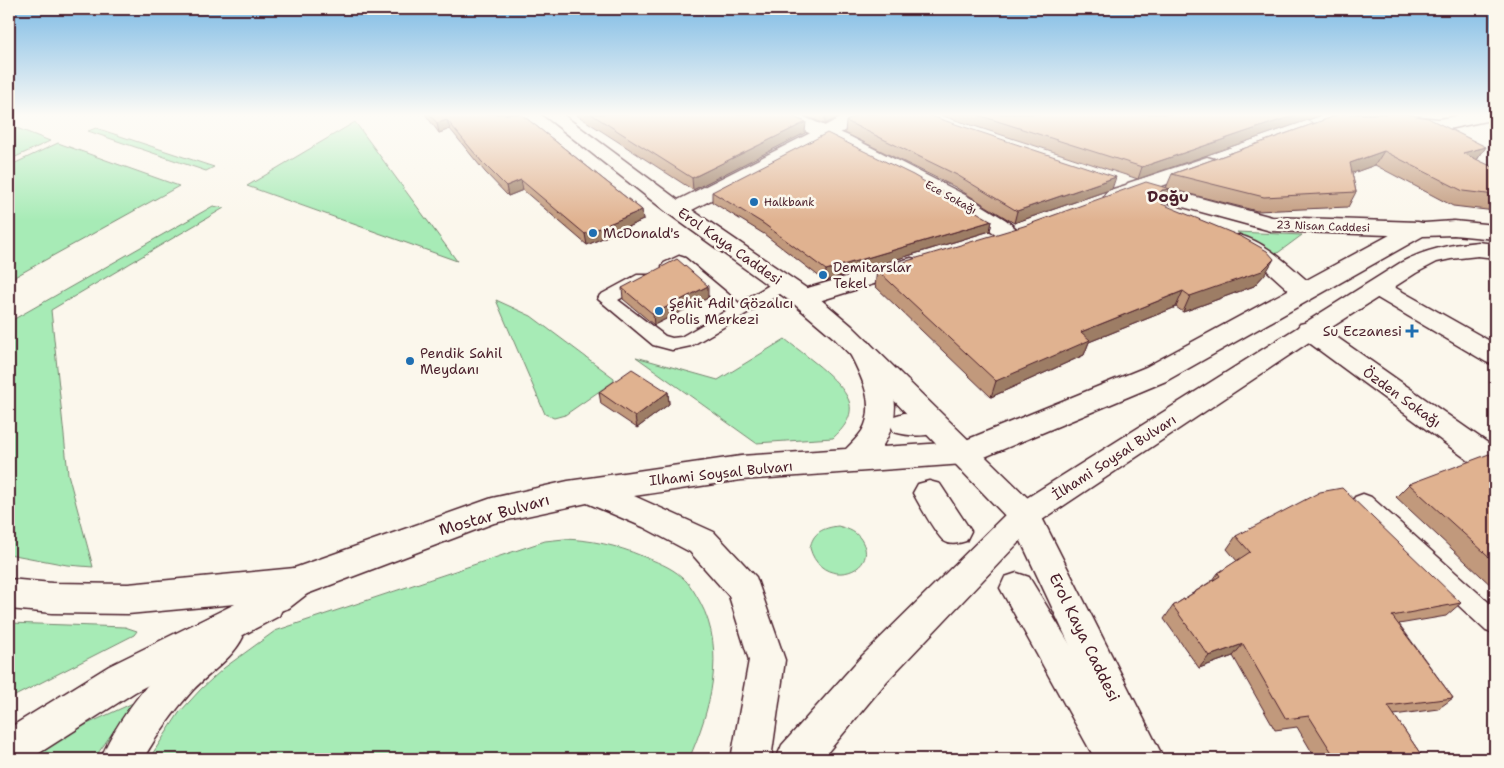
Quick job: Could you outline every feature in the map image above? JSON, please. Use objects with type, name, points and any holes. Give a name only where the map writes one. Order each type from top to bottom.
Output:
[{"type":"main road","name":"Erol Kaya Caddesi","points":[[601,150],[677,209],[793,291],[860,348],[1025,515],[1144,759]]},
{"type":"main road","points":[[677,209],[793,150]]},
{"type":"main road","name":"Ece Sokağı","points":[[863,150],[945,192],[990,218],[1020,231],[982,243]]},
{"type":"main road","points":[[1092,204],[1230,155]]},
{"type":"main road","name":"23 Nisan Caddesi","points":[[1109,179],[1270,224],[1418,229]]},
{"type":"main road","points":[[1159,194],[1148,206],[1178,216],[1243,244],[1270,261],[1302,289]]},
{"type":"main road","points":[[855,460],[964,453],[1156,374],[1418,229],[1454,228],[1495,232]]},
{"type":"main road","name":"İlhami Soysal Bulvarı","points":[[796,759],[874,669],[1025,515],[1309,330],[1408,268],[1429,257],[1478,249],[1495,251]]},
{"type":"main road","points":[[793,291],[926,260]]},
{"type":"main road","points":[[1378,288],[1495,356]]},
{"type":"main road","name":"Özden Sokağı","points":[[1309,330],[1495,464]]},
{"type":"main road","points":[[855,460],[877,431],[883,410],[878,383],[860,348]]},
{"type":"main road","name":"Ilhami Soysal Bulvarı","points":[[587,489],[740,468],[855,460]]},
{"type":"main road","points":[[587,489],[654,518],[702,542],[744,588],[767,660],[751,759]]},
{"type":"main road","name":"Mostar Bulvarı","points":[[121,759],[138,729],[164,694],[200,656],[295,583],[492,511],[587,489]]},
{"type":"main road","points":[[929,493],[955,531]]},
{"type":"main road","points":[[9,594],[52,598],[128,599],[295,583]]},
{"type":"main road","points":[[1017,588],[1117,759]]},
{"type":"main road","points":[[9,750],[122,679],[267,605]]},
{"type":"lane","points":[[737,311],[679,261],[606,299],[659,341],[672,344],[685,342],[737,311],[793,291]]},
{"type":"lane","points":[[1363,503],[1495,623]]},
{"type":"green space","points":[[9,150],[31,150],[9,160]]},
{"type":"green space","points":[[43,150],[77,150],[179,186],[9,280],[9,166]]},
{"type":"green space","points":[[144,150],[162,150],[214,167],[206,171]]},
{"type":"green space","points":[[308,150],[375,150],[457,261],[247,186]]},
{"type":"green space","points":[[213,206],[224,208],[51,310],[68,474],[93,567],[67,565],[9,554],[9,322]]},
{"type":"green space","points":[[1237,232],[1302,235],[1275,255]]},
{"type":"green space","points":[[496,300],[531,316],[614,378],[614,381],[565,415],[554,418],[545,414]]},
{"type":"green space","points":[[785,339],[830,376],[845,393],[849,401],[850,412],[847,422],[833,438],[756,443],[636,357],[718,380]]},
{"type":"green space","points":[[838,526],[859,536],[863,543],[865,554],[863,562],[856,569],[836,573],[825,569],[816,561],[810,548],[811,543],[819,532]]},
{"type":"green space","points":[[564,539],[613,546],[657,562],[682,577],[698,599],[708,621],[713,640],[714,661],[709,701],[689,759],[149,759],[179,713],[201,689],[224,668],[275,631],[545,541]]},
{"type":"green space","points":[[9,623],[125,627],[137,631],[134,635],[9,699]]},
{"type":"green space","points":[[133,703],[94,759],[28,759],[85,725]]},
{"type":"building","points":[[472,150],[566,150],[642,210],[585,234],[521,180],[506,186]]},
{"type":"building","points":[[648,150],[749,150],[692,178]]},
{"type":"building","points":[[794,150],[861,150],[913,175],[992,221],[826,270],[764,224],[712,192]]},
{"type":"building","points":[[905,150],[1034,150],[1116,177],[1017,211],[957,175]]},
{"type":"building","points":[[1088,150],[1193,150],[1142,167]]},
{"type":"building","points":[[1240,150],[1475,150],[1463,153],[1495,168],[1495,195],[1463,191],[1384,151],[1350,163],[1356,192],[1264,197],[1172,174]]},
{"type":"building","points":[[1146,182],[1170,189],[1162,190],[1158,196],[1162,204],[1242,237],[1267,251],[1274,259],[1262,271],[1190,296],[1183,291],[1081,332],[1090,340],[996,381],[877,270],[1024,226]]},
{"type":"building","name":"Şehit Adil Gözalıcı Polis Merkezi","points":[[677,259],[708,286],[653,314],[622,288]]},
{"type":"building","points":[[632,369],[668,392],[635,417],[599,392]]},
{"type":"building","points":[[1489,454],[1495,458],[1495,562],[1409,484]]},
{"type":"building","points":[[1342,488],[1461,603],[1392,616],[1453,698],[1388,706],[1424,759],[1336,759],[1309,716],[1286,719],[1243,644],[1209,656],[1173,606],[1220,576],[1218,573],[1250,552],[1236,536],[1320,492]]},
{"type":"place","name":"Halkbank","points":[[754,202]]},
{"type":"place","name":"McDonald's","points":[[593,233]]},
{"type":"place","name":"Demitarslar Tekel","points":[[823,275]]},
{"type":"place","name":"Şehit Adil Gözalıcı Polis Merkezi","points":[[659,311]]},
{"type":"place","name":"Su Eczanesi","points":[[1412,331]]},
{"type":"place","name":"Pendik Sahil Meydanı","points":[[410,361]]},
{"type":"district","name":"Doğu","points":[[1168,196]]}]
